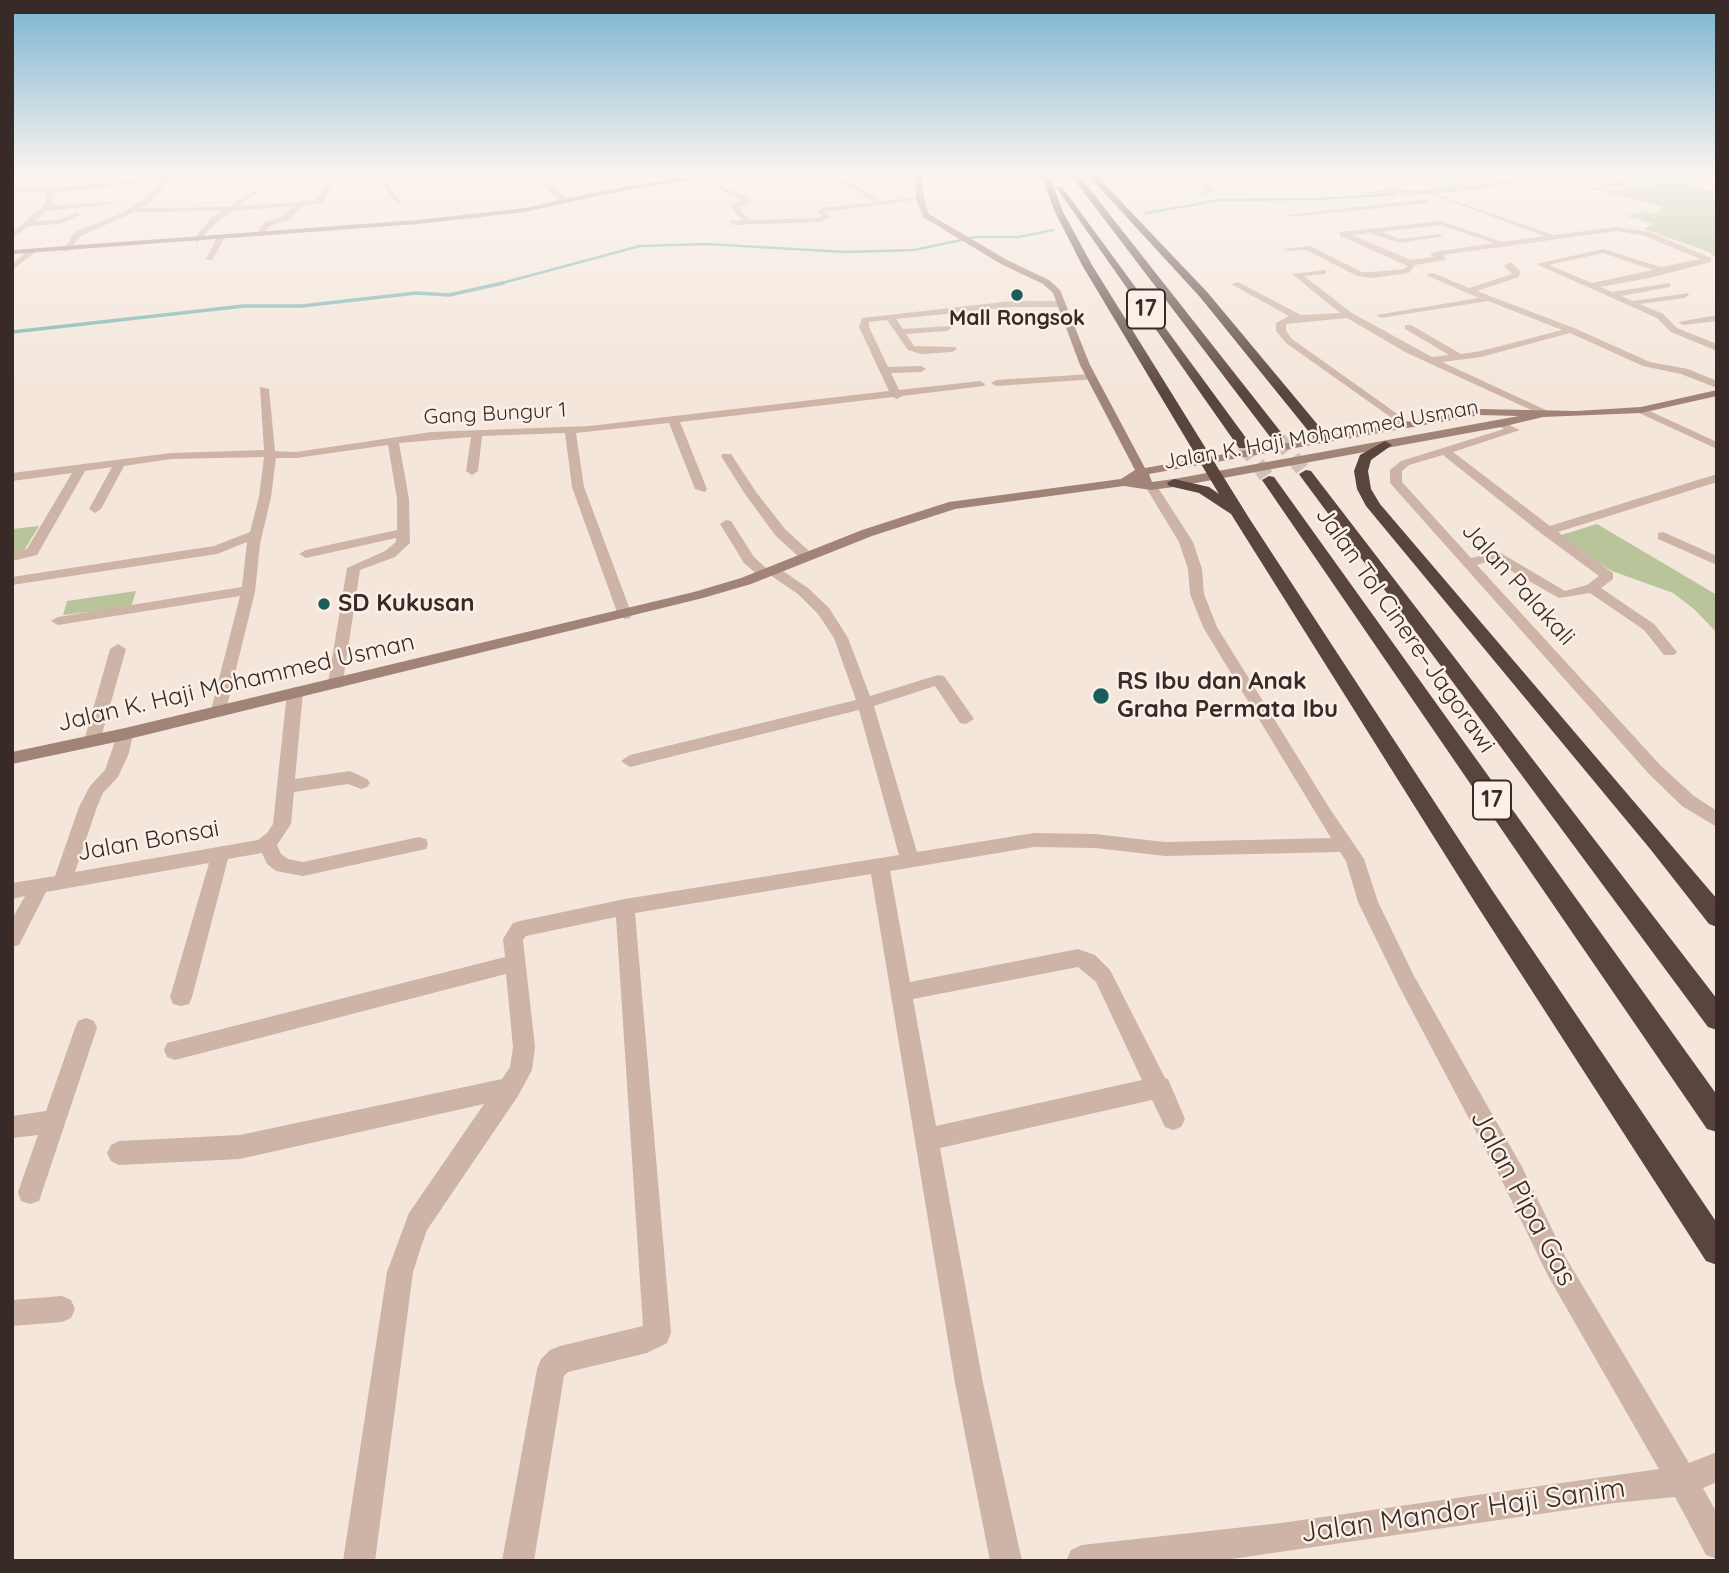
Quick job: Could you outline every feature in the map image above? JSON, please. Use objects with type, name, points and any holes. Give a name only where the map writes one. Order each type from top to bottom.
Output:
[{"type":"highway","points":[[1077,246],[1241,518],[1499,920],[1717,1250]]},
{"type":"highway","name":"17","points":[[1099,246],[1244,445]]},
{"type":"highway","name":"17","points":[[1130,246],[1279,439]]},
{"type":"highway","points":[[1159,246],[1204,295],[1323,440]]},
{"type":"highway","points":[[1385,445],[1365,458],[1361,471],[1364,489],[1374,506],[1717,916]]},
{"type":"highway","name":"Jalan Tol Cinere–Jagorawi","points":[[1306,474],[1717,1019]]},
{"type":"highway","name":"Jalan Tol Cinere–Jagorawi","points":[[1269,480],[1717,1119]]},
{"type":"highway","points":[[1174,483],[1204,490],[1225,503],[1241,518]]},
{"type":"street","points":[[67,250],[69,246]]},
{"type":"street","points":[[12,252],[119,246]]},
{"type":"street","points":[[209,258],[215,246]]},
{"type":"street","points":[[980,246],[1057,292],[1092,377],[1141,472],[1151,486]]},
{"type":"street","points":[[1373,246],[1410,263],[1443,258],[1414,246]]},
{"type":"street","points":[[1467,246],[1471,248]]},
{"type":"street","points":[[1434,254],[1483,246]]},
{"type":"street","points":[[1591,286],[1646,276],[1708,260],[1677,246]]},
{"type":"street","points":[[1287,249],[1307,247],[1366,275],[1406,271],[1412,266],[1410,263]]},
{"type":"street","points":[[1661,270],[1603,251],[1539,264],[1660,316],[1674,330],[1717,348]]},
{"type":"street","points":[[12,268],[31,253]]},
{"type":"street","points":[[1472,292],[1473,288],[1517,275],[1516,271],[1508,266],[1511,264]]},
{"type":"street","points":[[1323,272],[1296,274],[1349,315],[1410,351],[1544,413]]},
{"type":"street","points":[[1430,275],[1572,330],[1647,363],[1684,371],[1717,385]]},
{"type":"street","points":[[1235,284],[1298,317]]},
{"type":"street","points":[[1611,295],[1667,285]]},
{"type":"street","points":[[1630,302],[1685,295]]},
{"type":"street","points":[[1381,314],[1487,299]]},
{"type":"street","points":[[897,396],[864,323],[869,319],[1012,304],[1061,304]]},
{"type":"street","points":[[1349,315],[1298,317],[1281,323],[1281,331],[1289,341],[1406,425]]},
{"type":"street","points":[[889,316],[911,348],[952,349]]},
{"type":"street","points":[[1683,322],[1717,318]]},
{"type":"street","points":[[1408,327],[1460,357]]},
{"type":"street","points":[[900,332],[947,328]]},
{"type":"street","points":[[1433,360],[1481,354],[1572,330]]},
{"type":"street","points":[[884,370],[921,369]]},
{"type":"street","points":[[996,383],[1092,377]]},
{"type":"street","name":"Gang Bungur 1","points":[[12,477],[199,455],[305,454],[393,440],[477,432],[570,430],[897,396],[979,384]]},
{"type":"street","points":[[219,710],[248,590],[255,534],[265,497],[270,456],[264,389]]},
{"type":"street","name":"Jalan K. Haji Mohammed Usman","points":[[1124,482],[1141,472],[1480,412],[1576,414],[1641,410],[1717,393]]},
{"type":"street","points":[[1641,410],[1717,446]]},
{"type":"street","points":[[1480,412],[1501,424]]},
{"type":"street","name":"Jalan K. Haji Mohammed Usman","points":[[12,758],[124,734],[698,595],[953,506],[1124,482],[1151,486],[1174,483],[1501,424],[1544,413]]},
{"type":"street","points":[[673,418],[701,489]]},
{"type":"street","name":"Jalan Palakali","points":[[1501,424],[1514,430],[1405,463],[1396,470],[1396,483],[1655,770],[1688,801],[1717,820]]},
{"type":"street","points":[[570,430],[578,488],[625,614]]},
{"type":"street","points":[[472,471],[477,432]]},
{"type":"street","points":[[335,683],[354,568],[396,551],[403,543],[403,499],[393,440]]},
{"type":"street","points":[[1443,450],[1608,576],[1592,588],[1558,594],[1493,555],[1468,563]]},
{"type":"street","points":[[727,457],[780,532],[806,556]]},
{"type":"street","points":[[95,509],[120,463]]},
{"type":"street","points":[[12,557],[32,552],[81,468]]},
{"type":"street","points":[[1547,531],[1717,478]]},
{"type":"street","name":"Jalan Pipa Gas","points":[[1151,486],[1186,542],[1195,569],[1197,594],[1220,645],[1355,859],[1368,902],[1407,982],[1513,1176],[1557,1267],[1717,1544]]},
{"type":"street","points":[[726,524],[749,560],[803,591],[824,611],[853,665],[910,859]]},
{"type":"street","points":[[306,554],[403,533]]},
{"type":"street","points":[[12,581],[217,550],[255,534]]},
{"type":"street","points":[[1663,536],[1717,561]]},
{"type":"street","points":[[1592,588],[1649,627],[1669,652]]},
{"type":"street","points":[[58,621],[248,590]]},
{"type":"street","points":[[92,741],[118,649]]},
{"type":"street","points":[[630,761],[865,703],[938,680],[966,719]]},
{"type":"street","points":[[295,692],[282,824],[274,838],[267,843],[274,859],[283,866],[303,869],[419,844]]},
{"type":"street","points":[[62,882],[88,807],[121,753],[124,734]]},
{"type":"street","points":[[286,787],[350,776],[361,783]]},
{"type":"street","points":[[359,1561],[400,1272],[409,1244],[418,1222],[521,1070],[524,1047],[513,939],[520,929],[625,907],[1034,840],[1095,841],[1166,849],[1345,845]]},
{"type":"street","name":"Jalan Bonsai","points":[[12,891],[267,843]]},
{"type":"street","points":[[181,997],[221,852]]},
{"type":"street","points":[[879,865],[969,1383],[1006,1561]]},
{"type":"street","points":[[12,939],[40,886]]},
{"type":"street","points":[[518,1561],[551,1369],[560,1360],[648,1339],[657,1333],[625,907]]},
{"type":"street","points":[[903,992],[1078,958],[1088,961],[1103,976],[1160,1087],[1173,1119]]},
{"type":"street","points":[[174,1050],[515,963]]},
{"type":"street","points":[[30,1192],[86,1028]]},
{"type":"street","points":[[925,1140],[1160,1087]]},
{"type":"street","points":[[119,1153],[240,1147],[510,1088]]},
{"type":"street","points":[[12,1127],[54,1121]]},
{"type":"street","points":[[12,1313],[62,1309]]},
{"type":"street","name":"Jalan Mandor Haji Sanim","points":[[1098,1560],[1281,1538],[1615,1488],[1683,1481],[1717,1467]]},
{"type":"green space","points":[[1693,246],[1717,246],[1717,258]]},
{"type":"green space","points":[[1597,524],[1717,595],[1717,633],[1694,609],[1673,593],[1612,571],[1558,536]]},
{"type":"green space","points":[[39,526],[22,554],[12,555],[12,529]]},
{"type":"green space","points":[[136,591],[131,607],[63,615],[67,601]]},
{"type":"waterway","points":[[500,284],[638,246]]},
{"type":"waterway","points":[[748,246],[846,252],[914,250],[931,246]]},
{"type":"waterway","points":[[12,332],[244,306],[302,306],[416,293],[449,295],[500,284]]},
{"type":"waterway","points":[[495,285],[500,284]]},
{"type":"tunnel","points":[[1279,439],[1306,474]]},
{"type":"tunnel","points":[[1244,445],[1269,480]]},
{"type":"place","name":"Mall Rongsok","points":[[1017,295]]},
{"type":"place","name":"SD Kukusan","points":[[324,604]]},
{"type":"place","name":"RS Ibu dan Anak Graha Permata Ibu","points":[[1101,696]]}]
